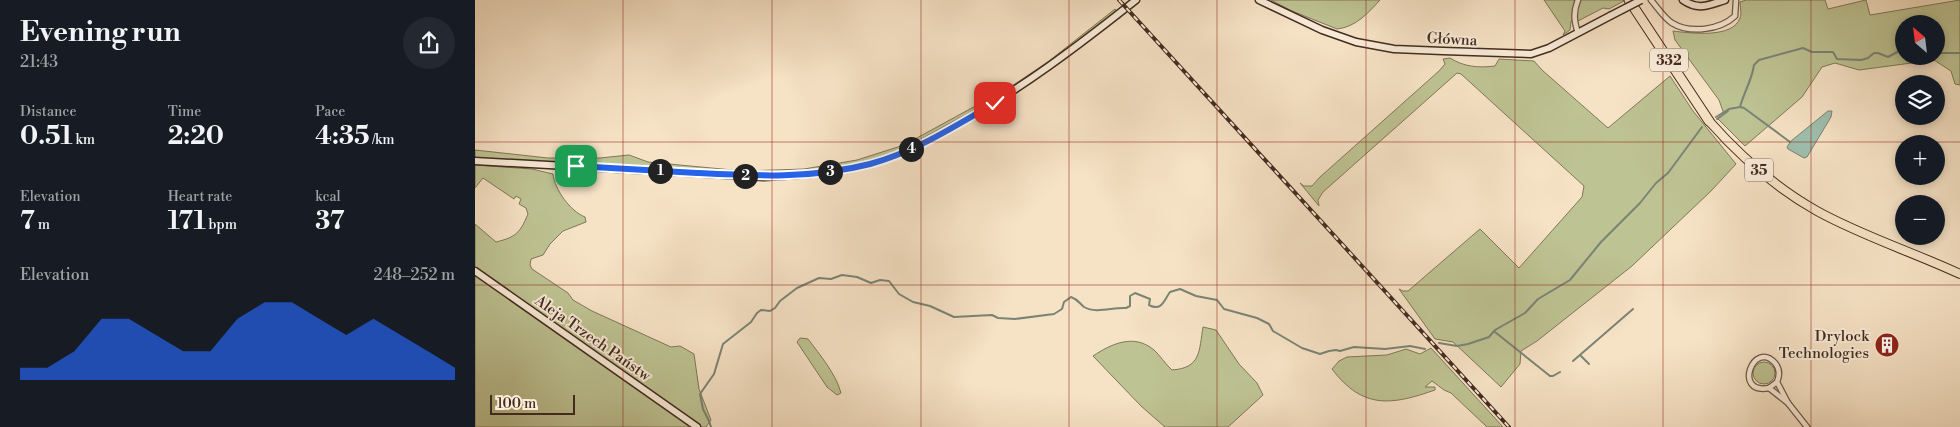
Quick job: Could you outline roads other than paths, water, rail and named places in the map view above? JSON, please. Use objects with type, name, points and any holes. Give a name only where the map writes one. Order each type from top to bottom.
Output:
[{"type":"highway","name":"332","points":[[1629,0],[1709,121]]},
{"type":"main road","name":"35","points":[[1709,121],[1756,168],[1810,206],[1839,222],[1960,274]]},
{"type":"street","points":[[475,161],[765,177],[811,174],[871,163],[908,150],[995,103],[1047,68],[1135,0]]},
{"type":"street","name":"Główna","points":[[1259,0],[1322,30],[1356,42],[1394,48],[1524,55],[1541,51],[1641,0]]},
{"type":"street","points":[[1578,0],[1575,7],[1574,21],[1578,33]]},
{"type":"street","points":[[1651,0],[1670,22],[1679,27],[1693,29],[1729,22],[1735,16],[1736,0]]},
{"type":"street","points":[[1683,0],[1694,6],[1702,6],[1725,0]]},
{"type":"street","name":"Aleja Trzech Państw","points":[[475,271],[697,427]]},
{"type":"street","points":[[1769,388],[1779,378],[1778,368],[1772,360],[1763,358],[1754,362],[1749,370],[1750,380],[1757,387],[1773,390],[1787,403],[1807,427]]},
{"type":"street","points":[[1777,382],[1787,403]]},
{"type":"waterway","points":[[1716,117],[1729,109],[1740,107],[1752,76],[1754,65],[1759,60],[1803,48],[1812,52],[1833,52],[1837,59],[1861,60],[1868,58],[1874,53],[1888,57],[1895,53]]},
{"type":"waterway","points":[[1945,53],[1960,53]]},
{"type":"waterway","points":[[1740,107],[1790,142]]},
{"type":"waterway","points":[[1717,119],[1728,111]]},
{"type":"waterway","points":[[1439,343],[1457,346],[1489,337],[1495,330],[1525,313],[1538,299],[1570,280],[1601,242],[1640,203],[1656,183],[1668,173],[1702,127]]},
{"type":"waterway","points":[[711,427],[703,409],[700,394],[714,374],[723,344],[751,322],[757,313],[761,310],[770,311],[775,308],[780,301],[797,288],[819,278],[831,279],[842,275],[857,277],[871,283],[880,280],[889,281],[899,294],[913,302],[930,306],[954,317],[992,315],[998,318],[1015,319],[1054,314],[1062,309],[1064,302],[1071,297],[1089,309],[1126,308],[1130,306],[1130,296],[1135,293],[1150,299],[1149,305],[1157,307],[1162,304],[1170,292],[1180,289],[1196,296],[1217,300],[1224,309],[1257,318],[1269,324],[1273,331],[1302,348],[1320,354],[1354,347],[1385,349],[1410,346],[1425,349]]},
{"type":"waterway","points":[[1573,361],[1633,309]]},
{"type":"waterway","points":[[1495,332],[1550,376],[1560,372]]},
{"type":"waterway","points":[[1581,356],[1589,364]]},
{"type":"railway","points":[[1119,0],[1509,427]]},
{"type":"place","name":"Drylock Technologies","points":[[1887,345]]}]
